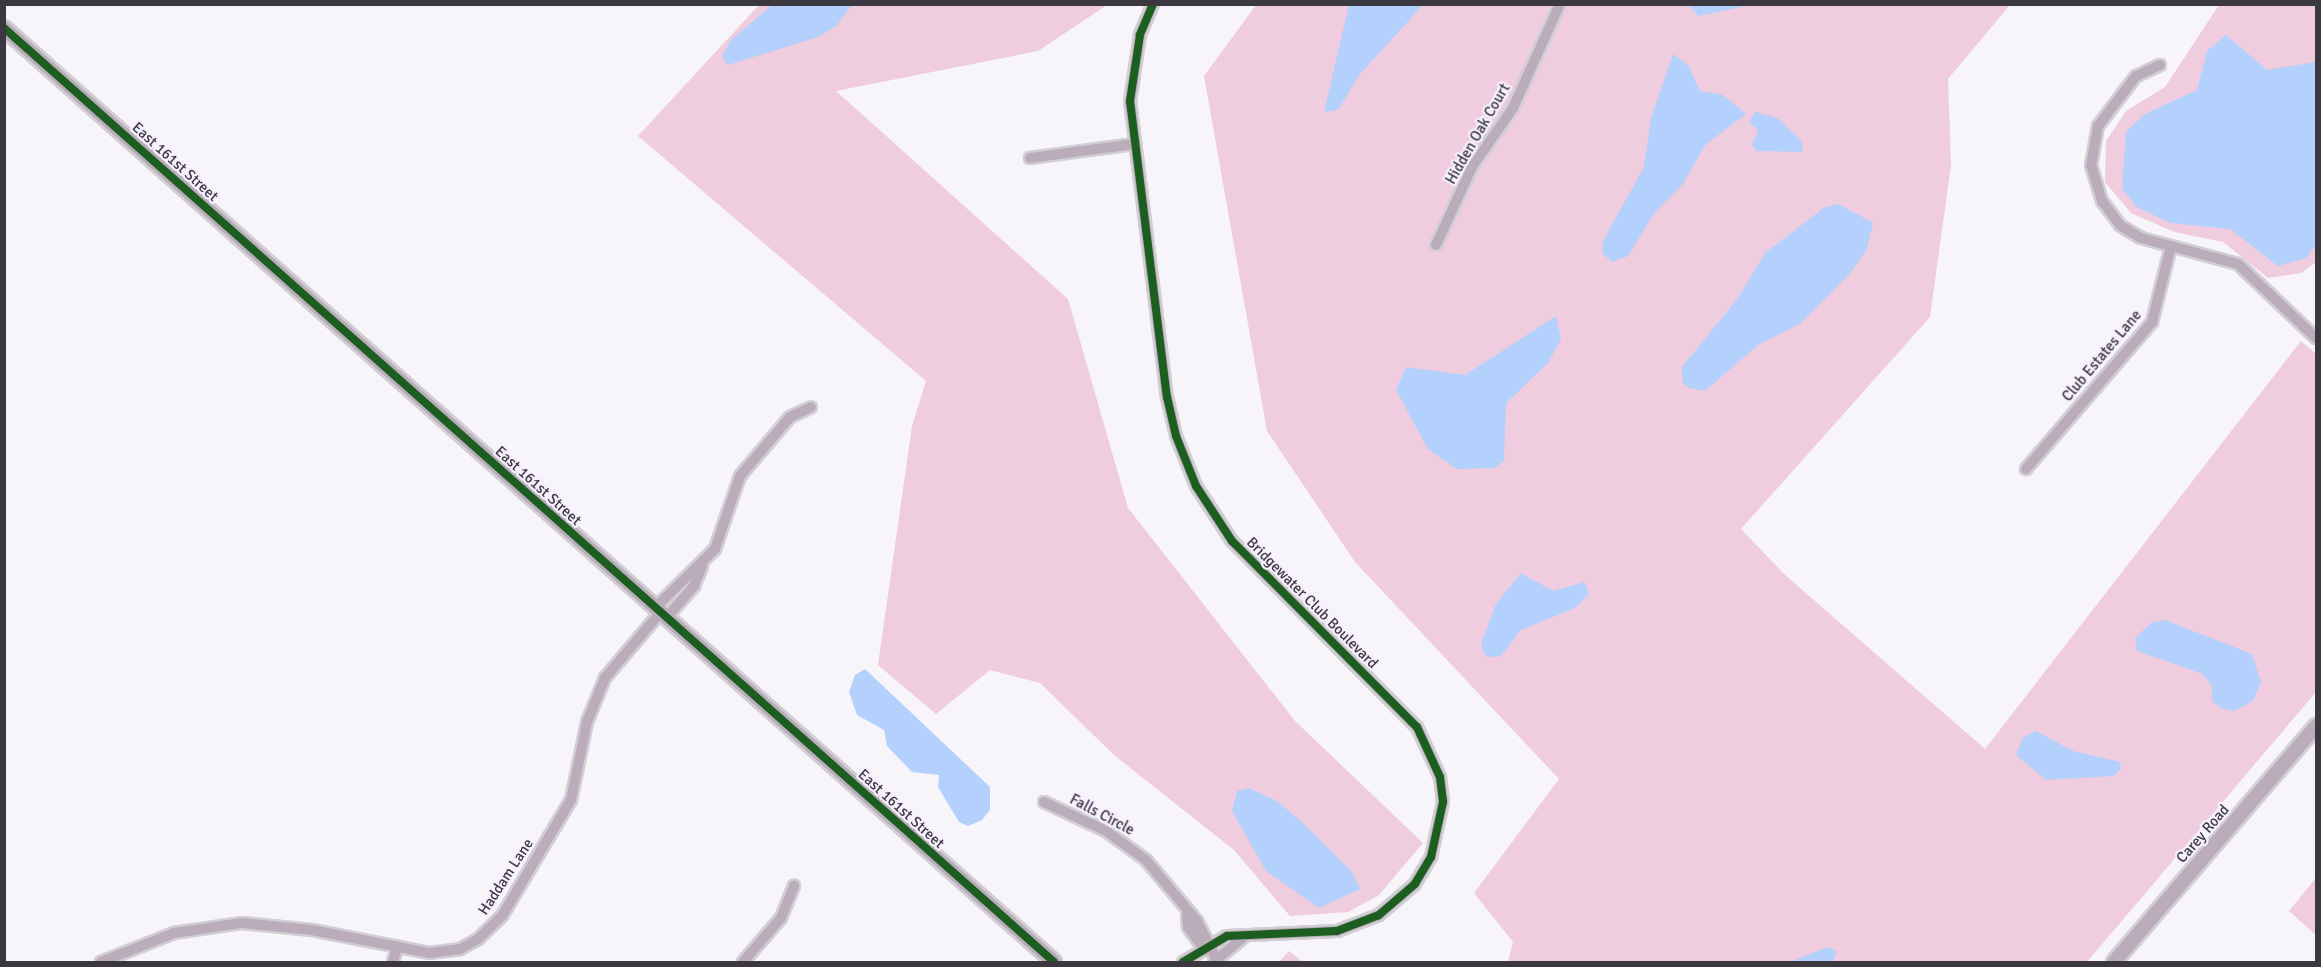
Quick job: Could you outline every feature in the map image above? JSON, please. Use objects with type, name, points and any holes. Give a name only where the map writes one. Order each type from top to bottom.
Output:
[{"type":"street","name":"Bridgewater Club Boulevard","points":[[1153,4],[1133,69],[1135,144],[1167,397],[1196,486],[1261,575],[1416,728],[1440,777],[1440,834],[1415,884],[1399,901],[1337,930],[1245,936],[1206,944]]},
{"type":"street","name":"Hidden Oak Court","points":[[1436,245],[1473,167],[1513,108],[1560,4]]},
{"type":"street","name":"East 161st Street","points":[[4,28],[1054,963]]},
{"type":"street","points":[[2160,65],[2136,76],[2108,109],[2095,137],[2091,165],[2097,192],[2114,218],[2141,238],[2238,264],[2316,338]]},
{"type":"street","points":[[1030,158],[1135,144]]},
{"type":"street","name":"Club Estates Lane","points":[[2026,469],[2152,322],[2171,246]]},
{"type":"street","points":[[661,613],[694,586],[702,566],[723,534],[740,476],[790,417],[811,407]]},
{"type":"street","points":[[661,613],[674,584],[702,566]]},
{"type":"street","name":"Haddam Lane","points":[[101,963],[174,933],[242,923],[429,953],[460,949],[502,916],[572,800],[597,693],[661,613]]},
{"type":"street","name":"Carey Road","points":[[2114,963],[2316,726]]},
{"type":"street","name":"Falls Circle","points":[[1044,802],[1136,851],[1187,915],[1216,961]]},
{"type":"street","points":[[743,963],[781,918],[794,886]]},
{"type":"street","points":[[1216,961],[1245,936]]},
{"type":"street","points":[[1183,963],[1206,944]]},
{"type":"street","points":[[393,963],[397,947]]},
{"type":"shaded area","points":[[759,5],[1107,5],[1038,51],[836,91],[1068,299],[1128,508],[1295,721],[1423,843],[1379,895],[1348,912],[1290,916],[1234,850],[1114,755],[1040,683],[990,670],[936,714],[878,665],[912,426],[926,381],[638,136]]},
{"type":"shaded area","points":[[1256,5],[2010,5],[1948,79],[1951,165],[1930,317],[1741,529],[1784,574],[1985,749],[2301,341],[2316,354],[2316,692],[2087,962],[1508,962],[1513,942],[1474,893],[1559,779],[1355,562],[1267,431],[1204,76]]},
{"type":"shaded area","points":[[2219,5],[2316,5],[2316,262],[2301,273],[2268,278],[2223,242],[2174,232],[2131,213],[2105,182],[2106,141],[2126,111],[2165,87]]},
{"type":"shaded area","points":[[2316,878],[2316,935],[2289,911]]},
{"type":"shaded area","points":[[1289,951],[1303,962],[1279,962]]},
{"type":"water","points":[[1689,4],[1751,5],[1699,16]]},
{"type":"water","points":[[772,5],[852,5],[837,25],[818,37],[728,65],[722,57],[731,40]]},
{"type":"water","points":[[1349,5],[1423,5],[1360,74],[1338,110],[1324,112]]},
{"type":"water","points":[[2226,35],[2267,70],[2316,62],[2316,245],[2306,258],[2278,266],[2230,229],[2170,223],[2137,207],[2122,189],[2126,132],[2145,114],[2197,90],[2207,51]]},
{"type":"water","points":[[1673,54],[1688,65],[1700,91],[1723,95],[1746,114],[1705,145],[1683,184],[1655,212],[1628,256],[1612,262],[1602,253],[1603,241],[1644,167],[1651,118]]},
{"type":"water","points":[[1755,112],[1777,118],[1801,140],[1803,152],[1756,151],[1752,145],[1758,130],[1749,123]]},
{"type":"water","points":[[1839,204],[1873,223],[1866,251],[1850,273],[1801,323],[1758,345],[1705,391],[1689,388],[1682,382],[1682,367],[1738,298],[1765,253],[1825,207]]},
{"type":"water","points":[[1556,316],[1561,339],[1548,363],[1506,403],[1504,461],[1495,468],[1457,469],[1428,449],[1396,390],[1406,367],[1465,375]]},
{"type":"water","points":[[1521,573],[1553,591],[1585,582],[1589,594],[1575,608],[1521,630],[1501,656],[1486,657],[1481,644],[1496,604]]},
{"type":"water","points":[[2165,620],[2252,654],[2261,682],[2253,701],[2234,711],[2221,708],[2212,701],[2212,686],[2203,674],[2137,651],[2135,638],[2151,623]]},
{"type":"water","points":[[865,669],[990,787],[990,810],[982,820],[968,826],[959,822],[938,787],[939,775],[912,772],[887,746],[884,730],[857,715],[849,692],[855,675]]},
{"type":"water","points":[[2036,731],[2073,751],[2120,762],[2121,769],[2113,776],[2046,780],[2016,755],[2023,737]]},
{"type":"water","points":[[1249,788],[1277,801],[1303,823],[1353,873],[1360,889],[1319,908],[1266,871],[1232,811],[1237,791]]},
{"type":"water","points":[[1828,947],[1837,951],[1833,962],[1790,962]]},
{"type":"cycle path","points":[[1153,4],[1140,35],[1130,101],[1167,397],[1176,436],[1196,486],[1232,541],[1417,727],[1440,777],[1443,802],[1431,857],[1415,884],[1379,915],[1337,931],[1227,936],[1183,962]]},
{"type":"cycle path","points":[[4,28],[1054,962]]}]
